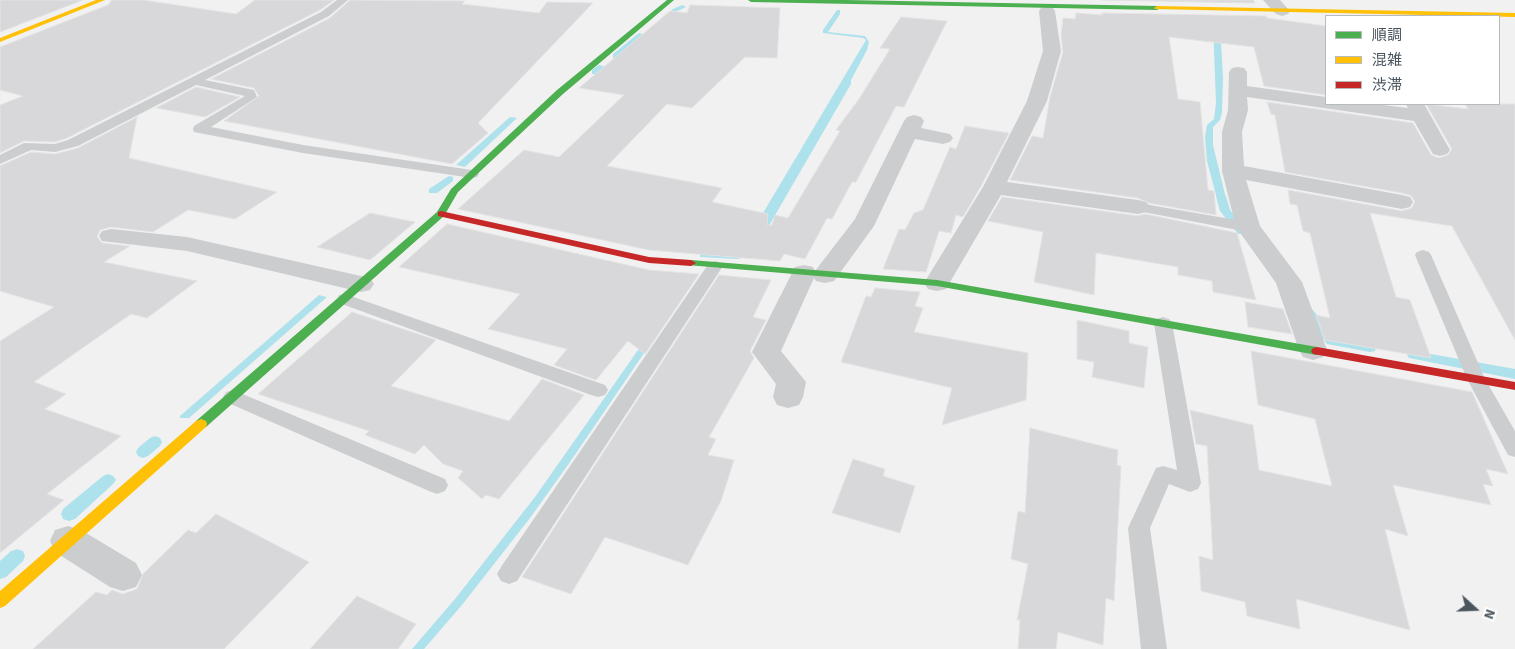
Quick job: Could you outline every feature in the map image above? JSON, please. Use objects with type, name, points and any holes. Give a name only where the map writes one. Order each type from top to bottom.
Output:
[{"type":"street","points":[[0,40],[102,0]]},
{"type":"street","points":[[0,601],[441,214],[454,191],[560,92],[671,0]]},
{"type":"street","points":[[751,0],[1276,6],[1515,15]]},
{"type":"street","points":[[937,284],[994,187],[1037,101],[1052,52],[1047,11]]},
{"type":"street","points":[[1314,350],[1289,282],[1248,227],[1233,171],[1232,132],[1238,110],[1238,81],[1325,102]]},
{"type":"street","points":[[1349,105],[1418,110],[1440,150]]},
{"type":"street","points":[[788,397],[791,382],[766,352],[815,274],[866,221],[911,126],[943,138]]},
{"type":"street","points":[[1233,171],[1402,202]]},
{"type":"street","points":[[994,187],[1138,207]]},
{"type":"street","points":[[441,214],[649,260],[937,284],[1515,386]]},
{"type":"street","points":[[111,236],[187,244],[353,292]]},
{"type":"street","points":[[68,541],[123,575]]},
{"type":"lane","points":[[0,160],[29,146],[55,148],[73,143],[325,14],[343,0]]},
{"type":"lane","points":[[194,81],[250,93],[251,96],[199,129],[303,149],[472,174]]},
{"type":"lane","points":[[1138,207],[1248,227]]},
{"type":"lane","points":[[1423,255],[1476,379],[1515,449]]},
{"type":"lane","points":[[509,574],[715,266]]},
{"type":"lane","points":[[353,292],[598,390]]},
{"type":"lane","points":[[1154,649],[1139,528],[1163,474],[1190,483],[1163,324]]},
{"type":"lane","points":[[233,397],[437,484]]},
{"type":"water","points":[[837,10],[840,10],[840,14],[828,32],[865,36],[869,42],[867,50],[851,80],[851,84],[752,255],[738,259],[700,257],[701,249],[741,250],[866,40],[823,33],[823,30]]},
{"type":"water","points":[[1213,23],[1220,24],[1223,78],[1222,112],[1220,120],[1213,127],[1213,145],[1229,211],[1220,210],[1207,161],[1205,137],[1207,125],[1214,119],[1216,103]]},
{"type":"water","points":[[510,117],[517,118],[465,167],[456,165]]},
{"type":"water","points":[[319,295],[327,297],[189,418],[180,418],[180,416]]},
{"type":"water","points":[[664,313],[670,315],[530,518],[462,605],[424,649],[412,649],[455,599],[535,497]]},
{"type":"building","points":[[0,0],[83,0],[0,32]]},
{"type":"building","points":[[112,0],[143,0],[236,14],[255,0],[334,0],[320,10],[67,138],[55,142],[24,141],[0,153],[0,105],[23,96],[0,90],[0,47],[108,5]]},
{"type":"building","points":[[350,0],[465,1],[462,4],[539,13],[547,2],[593,3],[478,123],[488,133],[452,164],[224,121],[259,96],[254,88],[211,79],[330,18]]},
{"type":"building","points":[[1102,0],[1253,0],[1255,3]]},
{"type":"building","points":[[690,5],[780,8],[777,58],[745,57],[692,108],[667,104],[607,166],[722,188],[712,202],[768,214],[767,225],[772,225],[775,215],[788,218],[840,131],[836,130],[859,99],[890,49],[880,48],[901,17],[947,21],[904,107],[896,106],[856,182],[852,182],[832,219],[827,218],[805,259],[784,254],[780,261],[649,250],[458,209],[524,150],[559,157],[624,95],[579,88],[670,11],[687,13]]},
{"type":"building","points":[[1076,13],[1102,15],[1102,13],[1266,16],[1267,18],[1325,26],[1325,95],[1264,86],[1254,47],[1169,37],[1178,99],[1200,102],[1208,190],[1214,191],[1216,215],[1149,203],[1138,198],[1010,180],[1032,136],[1043,138],[1050,97],[1063,52],[1061,35],[1063,18],[1075,19]]},
{"type":"building","points":[[196,87],[240,97],[205,117],[156,108]]},
{"type":"building","points":[[1267,102],[1413,123],[1431,155],[1439,158],[1448,155],[1452,149],[1427,105],[1468,109],[1466,105],[1515,104],[1515,340],[1452,226],[1370,213],[1396,297],[1410,300],[1431,358],[1325,340],[1316,315],[1330,318],[1310,233],[1303,231],[1297,205],[1290,204],[1288,190],[1402,211],[1412,208],[1415,201],[1410,195],[1402,193],[1285,172],[1275,115],[1271,114]]},
{"type":"building","points":[[137,117],[129,158],[277,192],[235,219],[188,210],[153,232],[111,227],[100,230],[97,237],[102,243],[130,246],[104,262],[197,281],[147,318],[131,314],[34,382],[66,394],[45,409],[121,436],[47,494],[64,500],[0,553],[0,341],[54,307],[0,291],[0,166],[31,152],[55,154],[78,148]]},
{"type":"building","points":[[965,126],[1009,133],[963,217],[956,215],[951,233],[939,231],[926,272],[883,269],[899,229],[905,230],[914,213],[923,210],[950,147],[956,149]]},
{"type":"building","points":[[1002,197],[1138,216],[1145,214],[1237,233],[1256,300],[1213,292],[1212,281],[1178,275],[1178,267],[1096,253],[1094,295],[1034,282],[1043,232],[988,221]]},
{"type":"building","points":[[370,213],[415,222],[370,260],[317,247]]},
{"type":"building","points":[[447,224],[649,270],[699,274],[645,354],[628,341],[596,380],[554,365],[567,349],[488,329],[520,294],[399,267]]},
{"type":"building","points":[[719,275],[771,280],[753,317],[766,320],[750,351],[754,358],[709,437],[716,439],[708,455],[734,460],[721,501],[688,565],[605,537],[571,594],[522,577]]},
{"type":"building","points":[[875,288],[920,292],[915,306],[923,308],[914,332],[1028,353],[1026,400],[942,425],[952,388],[841,362],[866,296],[871,297]]},
{"type":"building","points":[[1245,302],[1283,309],[1292,334],[1248,327]]},
{"type":"building","points":[[352,312],[436,340],[391,386],[509,421],[542,379],[584,395],[499,499],[486,495],[482,499],[458,478],[463,471],[443,464],[424,445],[415,454],[365,435],[369,431],[258,394]]},
{"type":"building","points":[[1077,320],[1129,331],[1129,343],[1148,347],[1144,388],[1092,377],[1094,362],[1077,359]]},
{"type":"building","points":[[1251,351],[1472,392],[1508,474],[1486,469],[1493,486],[1483,484],[1491,505],[1393,485],[1408,536],[1385,529],[1410,630],[1296,599],[1300,629],[1247,616],[1245,602],[1201,591],[1199,556],[1213,560],[1207,446],[1196,444],[1190,410],[1253,425],[1259,470],[1332,486],[1315,419],[1258,405]]},
{"type":"building","points":[[1030,428],[1118,450],[1117,465],[1121,466],[1114,601],[1106,598],[1103,645],[1058,632],[1056,649],[1018,649],[1020,620],[1017,620],[1028,564],[1011,559],[1018,511],[1025,513]]},
{"type":"building","points":[[853,459],[885,469],[883,476],[915,486],[900,533],[832,513]]},
{"type":"building","points":[[216,514],[309,562],[224,649],[33,649],[96,592],[107,595],[112,590],[123,594],[137,589],[143,574],[188,530],[196,533]]},
{"type":"building","points":[[357,596],[416,624],[398,649],[310,649]]},
{"type":"waterway","points":[[675,10],[682,7]]},
{"type":"waterway","points":[[616,56],[642,35]]},
{"type":"waterway","points":[[595,72],[602,67]]},
{"type":"waterway","points":[[433,191],[449,179]]},
{"type":"waterway","points":[[1221,196],[1225,211],[1242,232]]},
{"type":"waterway","points":[[415,219],[416,209]]},
{"type":"waterway","points":[[1307,311],[1332,341],[1370,348]]},
{"type":"waterway","points":[[1414,355],[1515,374]]},
{"type":"waterway","points":[[143,452],[155,442]]},
{"type":"waterway","points":[[69,514],[108,480]]},
{"type":"waterway","points":[[0,572],[17,556]]},
{"type":"traffic: fast","points":[[201,424],[441,214],[454,191],[560,92],[671,0]]},
{"type":"traffic: fast","points":[[751,0],[1157,8]]},
{"type":"traffic: fast","points":[[691,263],[937,283],[1317,351]]},
{"type":"traffic: slow","points":[[0,40],[102,0]]},
{"type":"traffic: slow","points":[[1157,8],[1515,15]]},
{"type":"traffic: slow","points":[[0,601],[201,424]]},
{"type":"traffic: jam","points":[[441,214],[649,260],[691,263]]},
{"type":"traffic: jam","points":[[1317,351],[1515,386]]}]
